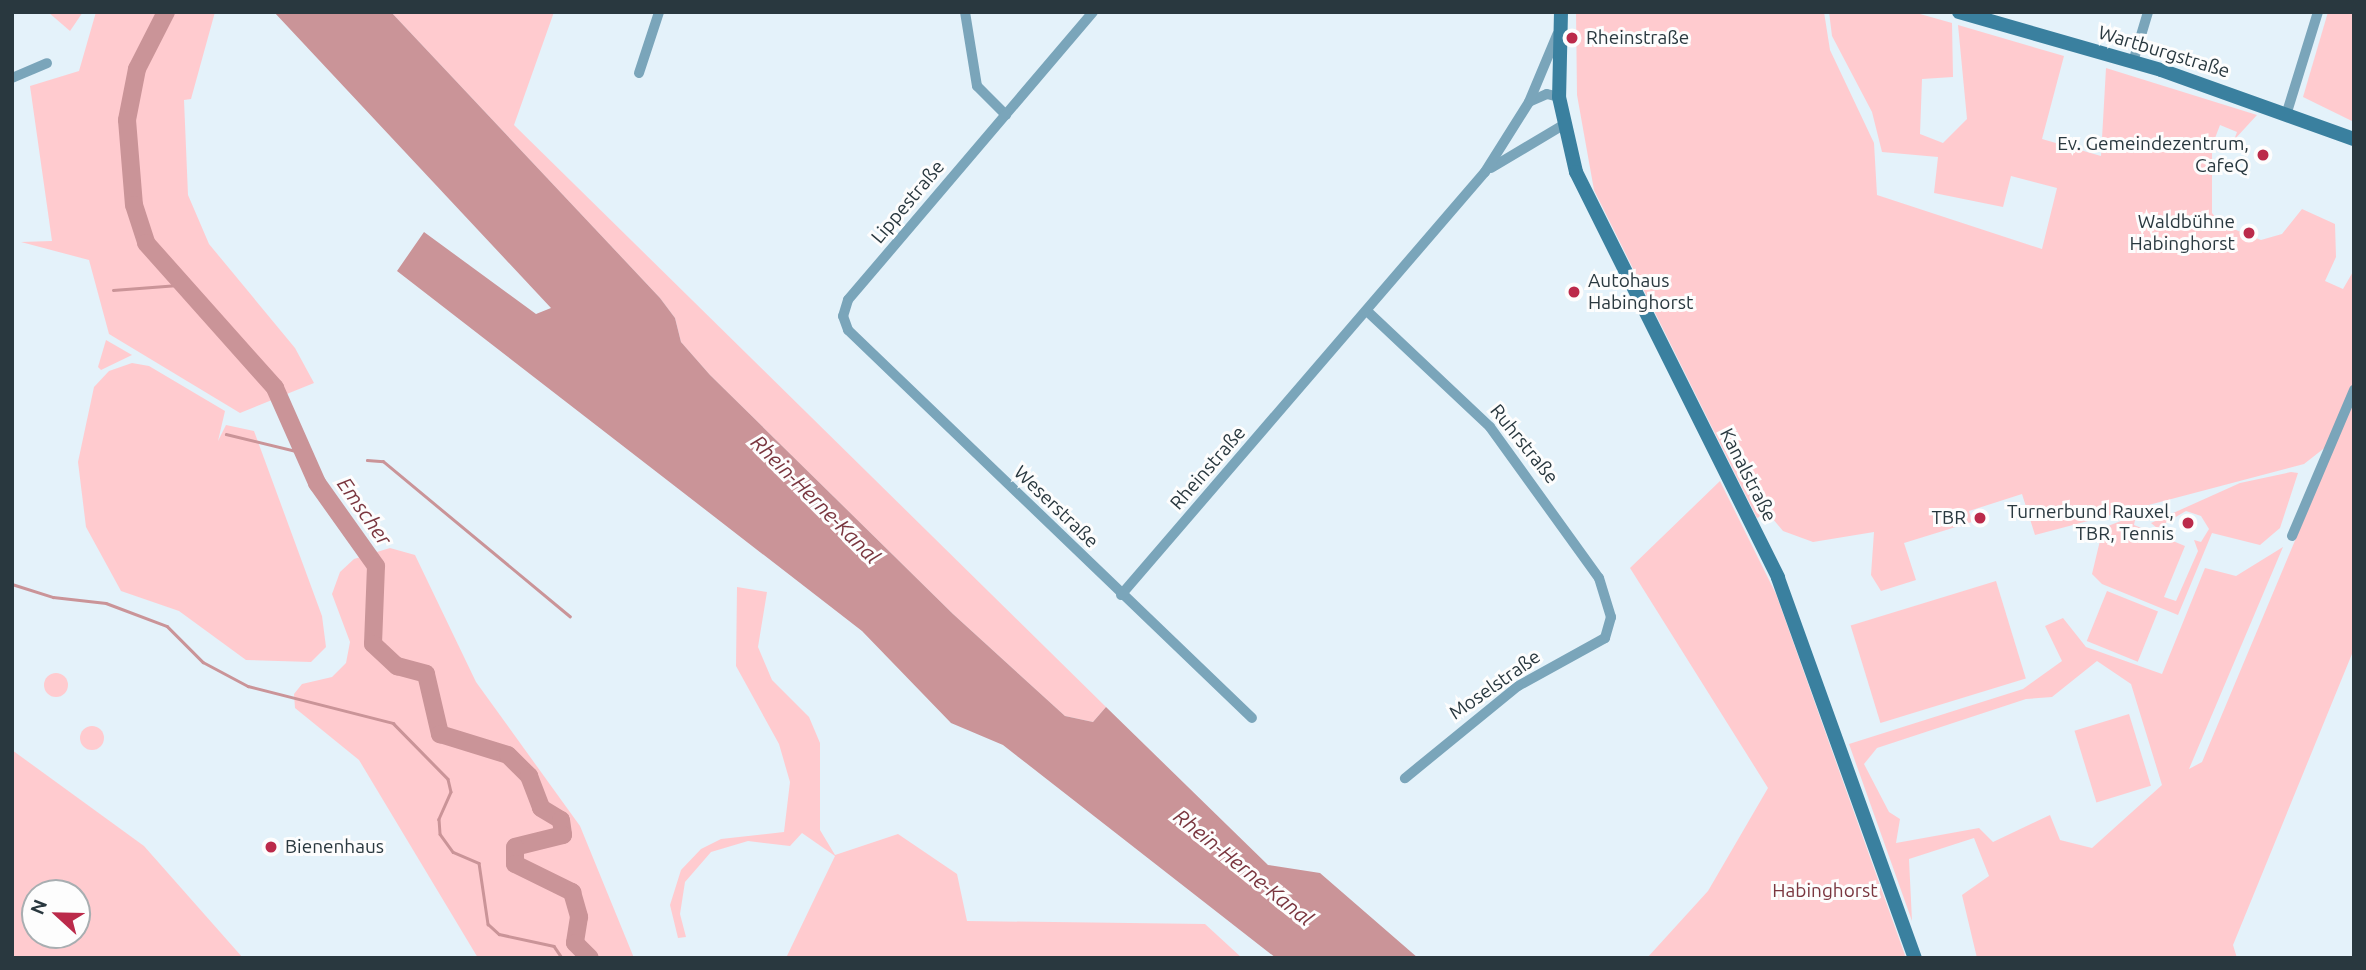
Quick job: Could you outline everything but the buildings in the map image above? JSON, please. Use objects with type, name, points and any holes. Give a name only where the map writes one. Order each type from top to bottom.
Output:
[{"type":"main road","name":"Kanalstraße","points":[[1561,12],[1559,97],[1563,125],[1585,193],[1797,623],[1915,958]]},
{"type":"main road","name":"Wartburgstraße","points":[[1959,12],[2133,62],[2287,112],[2354,139]]},
{"type":"street","points":[[639,73],[659,12]]},
{"type":"street","points":[[965,12],[977,86],[1006,115]]},
{"type":"street","name":"Lippestraße","points":[[843,316],[848,300],[1093,12]]},
{"type":"street","points":[[2133,62],[2148,12]]},
{"type":"street","points":[[2287,112],[2318,12]]},
{"type":"street","name":"Rheinstraße","points":[[1121,595],[1485,172],[1529,102],[1559,29]]},
{"type":"street","points":[[12,78],[47,63]]},
{"type":"street","points":[[1529,102],[1547,94],[1559,97]]},
{"type":"street","name":"Rheinstraße","points":[[1485,172],[1563,125]]},
{"type":"street","name":"Ruhrstraße","points":[[1367,311],[1490,427],[1556,512],[1599,578],[1611,629]]},
{"type":"street","name":"Weserstraße","points":[[843,316],[848,330],[1252,718]]},
{"type":"street","points":[[2292,536],[2354,390]]},
{"type":"street","name":"Moselstraße","points":[[1405,778],[1518,686],[1611,629]]},
{"type":"green space","points":[[48,12],[83,12],[70,31]]},
{"type":"green space","points":[[96,12],[215,12],[191,99],[184,100],[188,195],[209,244],[295,348],[314,383],[240,413],[109,334],[89,260],[21,242],[52,241],[30,86],[79,71]]},
{"type":"green space","points":[[391,12],[554,12],[514,125],[1106,707],[1093,722],[1065,716],[953,614],[710,375],[681,342],[675,318],[660,298]]},
{"type":"green space","points":[[1576,12],[1824,12],[1830,50],[1874,143],[1877,195],[2042,249],[2057,188],[2011,176],[2003,207],[1934,193],[1938,157],[1882,152],[1872,112],[1832,36],[1829,12],[1913,12],[1952,23],[1953,77],[1922,79],[1920,134],[1943,143],[1967,119],[1958,25],[2064,56],[2042,139],[2101,156],[2106,68],[2257,115],[2234,140],[2237,132],[2220,125],[2212,146],[2212,213],[2221,224],[2261,240],[2282,234],[2302,209],[2335,224],[2336,257],[2325,281],[2343,289],[2354,270],[2354,385],[2327,446],[2304,464],[2035,535],[2022,494],[1969,511],[1972,522],[1904,543],[1916,580],[1881,591],[1871,575],[1874,532],[1813,542],[1783,531],[1768,513],[1757,518],[1594,190],[1577,95]]},
{"type":"green space","points":[[2328,12],[2354,12],[2354,122],[2303,97]]},
{"type":"green space","points":[[106,340],[132,355],[101,370],[98,367]]},
{"type":"green space","points":[[132,363],[149,366],[225,411],[218,441],[226,425],[254,431],[322,616],[326,647],[311,662],[246,660],[179,611],[121,591],[86,527],[78,462],[94,387],[109,371]]},
{"type":"green space","points":[[2354,400],[2354,649],[2233,945],[2237,958],[1977,958],[1962,895],[1989,876],[1974,838],[1909,859],[1912,921],[1849,744],[2023,689],[2062,661],[2045,626],[2063,618],[2086,647],[2162,674],[2205,568],[2236,576],[2283,547],[2189,769],[2202,762]],"holes":[[[2097,661],[2131,684],[2162,785],[2092,848],[2060,840],[2050,815],[1993,842],[1979,828],[1896,843],[1900,819],[1889,812],[1864,764],[1877,748],[2026,699],[2052,697]]]},
{"type":"green space","points":[[2291,472],[2298,473],[2280,528],[2260,545],[2212,533],[2178,615],[2102,584],[2092,574],[2103,528],[2136,515],[2134,525],[2185,546],[2164,597],[2176,601],[2198,551],[2194,540],[2201,542],[2209,529],[2201,516],[2186,511],[2157,528],[2151,523],[2240,483]]},
{"type":"green space","name":"Habinghorst","points":[[1720,481],[1776,594],[1906,958],[1647,958],[1708,891],[1768,788],[1630,568]]},
{"type":"green space","points":[[390,548],[415,555],[476,682],[580,826],[634,958],[478,958],[359,760],[295,708],[294,694],[302,684],[332,677],[346,663],[350,642],[332,594],[340,572],[354,559]]},
{"type":"green space","points":[[1996,581],[2026,679],[1880,723],[1851,625]]},
{"type":"green space","points":[[737,587],[767,592],[758,647],[772,680],[809,717],[820,743],[820,830],[835,855],[898,834],[957,874],[967,921],[1205,924],[1242,958],[786,958],[835,856],[802,833],[790,846],[748,841],[711,852],[685,882],[680,914],[686,937],[678,938],[670,905],[681,870],[701,849],[721,839],[784,832],[790,782],[779,744],[736,666]]},
{"type":"green space","points":[[2107,591],[2158,612],[2138,662],[2087,641]]},
{"type":"green space","points":[[56,673],[67,680],[68,685],[61,696],[56,697],[45,690],[44,685],[51,674]]},
{"type":"green space","points":[[2129,714],[2151,786],[2096,802],[2074,731]]},
{"type":"green space","points":[[92,726],[103,733],[104,738],[97,749],[92,750],[81,743],[80,738],[87,727]]},
{"type":"green space","points":[[12,750],[144,846],[243,958],[12,958]]},
{"type":"water","name":"Rhein-Herne-Kanal","points":[[274,12],[391,12],[660,298],[675,318],[681,342],[710,375],[953,614],[1065,716],[1093,722],[1106,707],[1268,865],[1320,873],[1418,958],[1276,958],[1003,745],[951,723],[862,631],[397,271],[424,232],[536,314],[551,308]]},
{"type":"waterway","name":"Emscher","points":[[166,12],[137,69],[127,120],[134,205],[146,243],[275,388],[317,483],[376,566],[373,644],[397,666],[426,674],[440,734],[508,755],[529,776],[541,808],[561,820],[563,835],[515,847],[515,864],[572,892],[579,917],[575,943],[590,958]]},
{"type":"waterway","points":[[113,290],[178,285]]},
{"type":"waterway","points":[[226,434],[304,453]]},
{"type":"waterway","points":[[367,460],[383,461],[570,616]]},
{"type":"waterway","points":[[12,584],[53,597],[106,603],[167,626],[203,662],[248,686],[393,723],[448,779],[451,792],[439,819],[440,834],[453,852],[479,863],[488,924],[499,934],[554,946],[562,958]]},
{"type":"place","name":"Rheinstraße","points":[[1572,38]]},
{"type":"place","name":"Ev. Gemeindezentrum, CafeQ","points":[[2263,155]]},
{"type":"place","name":"Waldbühne Habinghorst","points":[[2249,233]]},
{"type":"place","name":"Autohaus Habinghorst","points":[[1574,292]]},
{"type":"place","name":"TBR","points":[[1980,518]]},
{"type":"place","name":"Turnerbund Rauxel, TBR, Tennis","points":[[2188,523]]},
{"type":"place","name":"Bienenhaus","points":[[271,847]]}]
